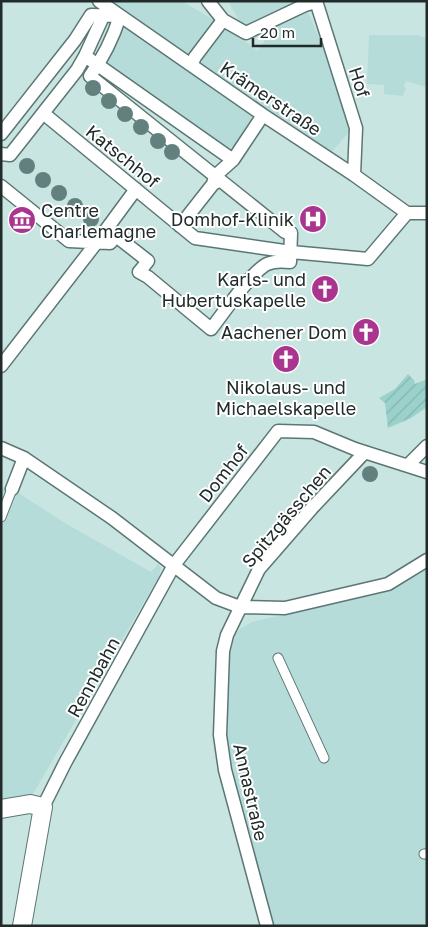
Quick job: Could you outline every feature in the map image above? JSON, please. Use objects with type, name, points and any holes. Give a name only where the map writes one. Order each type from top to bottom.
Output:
[{"type":"street","points":[[208,1],[223,20],[246,33],[305,5],[316,2]]},
{"type":"street","name":"Hof","points":[[316,2],[356,128],[354,175]]},
{"type":"street","points":[[1,154],[10,155],[77,70],[85,56],[104,8]]},
{"type":"street","points":[[1,134],[75,40],[91,15],[104,8]]},
{"type":"street","name":"Krämerstraße","points":[[104,8],[120,16],[407,213]]},
{"type":"street","points":[[1,186],[69,241],[110,243],[116,236],[118,237],[148,261],[139,272],[148,277],[211,329],[255,274],[266,264],[279,261],[290,262],[291,233],[285,232],[216,180],[90,76],[98,65],[116,30],[120,16]]},
{"type":"street","points":[[191,65],[195,56],[223,20]]},
{"type":"street","points":[[85,56],[233,160]]},
{"type":"street","name":"Katschhof","points":[[43,113],[195,238],[291,252],[368,259],[407,213]]},
{"type":"street","points":[[180,226],[233,160],[263,115]]},
{"type":"street","points":[[1,366],[136,189]]},
{"type":"street","points":[[407,213],[427,213]]},
{"type":"street","name":"Domhof","points":[[174,564],[278,431],[312,428],[360,451],[427,472]]},
{"type":"street","points":[[408,465],[427,446]]},
{"type":"street","points":[[1,448],[24,458],[112,518],[216,598],[240,607],[285,608],[388,584],[427,560]]},
{"type":"street","name":"Spitzgässchen","points":[[240,607],[259,569],[360,451]]},
{"type":"street","points":[[12,488],[24,458]]},
{"type":"street","name":"Rennbahn","points":[[43,807],[65,763],[174,564]]},
{"type":"street","name":"Annastraße","points":[[240,607],[223,651],[220,735],[225,770],[267,926]]},
{"type":"street","points":[[1,809],[30,804],[43,807],[22,926]]},
{"type":"lane","points":[[1,517],[12,488]]},
{"type":"lane","points":[[278,658],[324,758]]},
{"type":"shaded area","points":[[112,1],[182,1],[222,25],[258,51],[275,25],[304,11],[308,12],[338,82],[353,127],[330,154],[258,106],[238,144],[228,149],[104,62],[111,26]]},
{"type":"shaded area","points":[[228,1],[301,1],[243,28]]},
{"type":"shaded area","points":[[369,35],[417,35],[427,38],[427,87],[406,81],[403,96],[384,94],[384,85],[367,84]]},
{"type":"shaded area","points":[[408,374],[415,384],[427,379],[427,407],[411,418],[388,428],[385,403],[379,398],[395,389]]},
{"type":"shaded area","points":[[1,487],[12,489],[65,523],[151,572],[158,564],[161,568],[159,576],[33,794],[27,799],[1,805]]},
{"type":"shaded area","points":[[427,564],[427,926],[274,926],[240,807],[227,746],[225,729],[230,646],[241,628],[252,622],[376,594]]},
{"type":"place","name":"Domhof-Klinik","points":[[313,219]]},
{"type":"place","name":"Centre Charlemagne","points":[[22,220]]},
{"type":"place","name":"Karls- und Hubertuskapelle","points":[[325,289]]},
{"type":"place","name":"Aachener Dom","points":[[366,332]]},
{"type":"place","name":"Nikolaus- und Michaelskapelle","points":[[286,359]]}]
